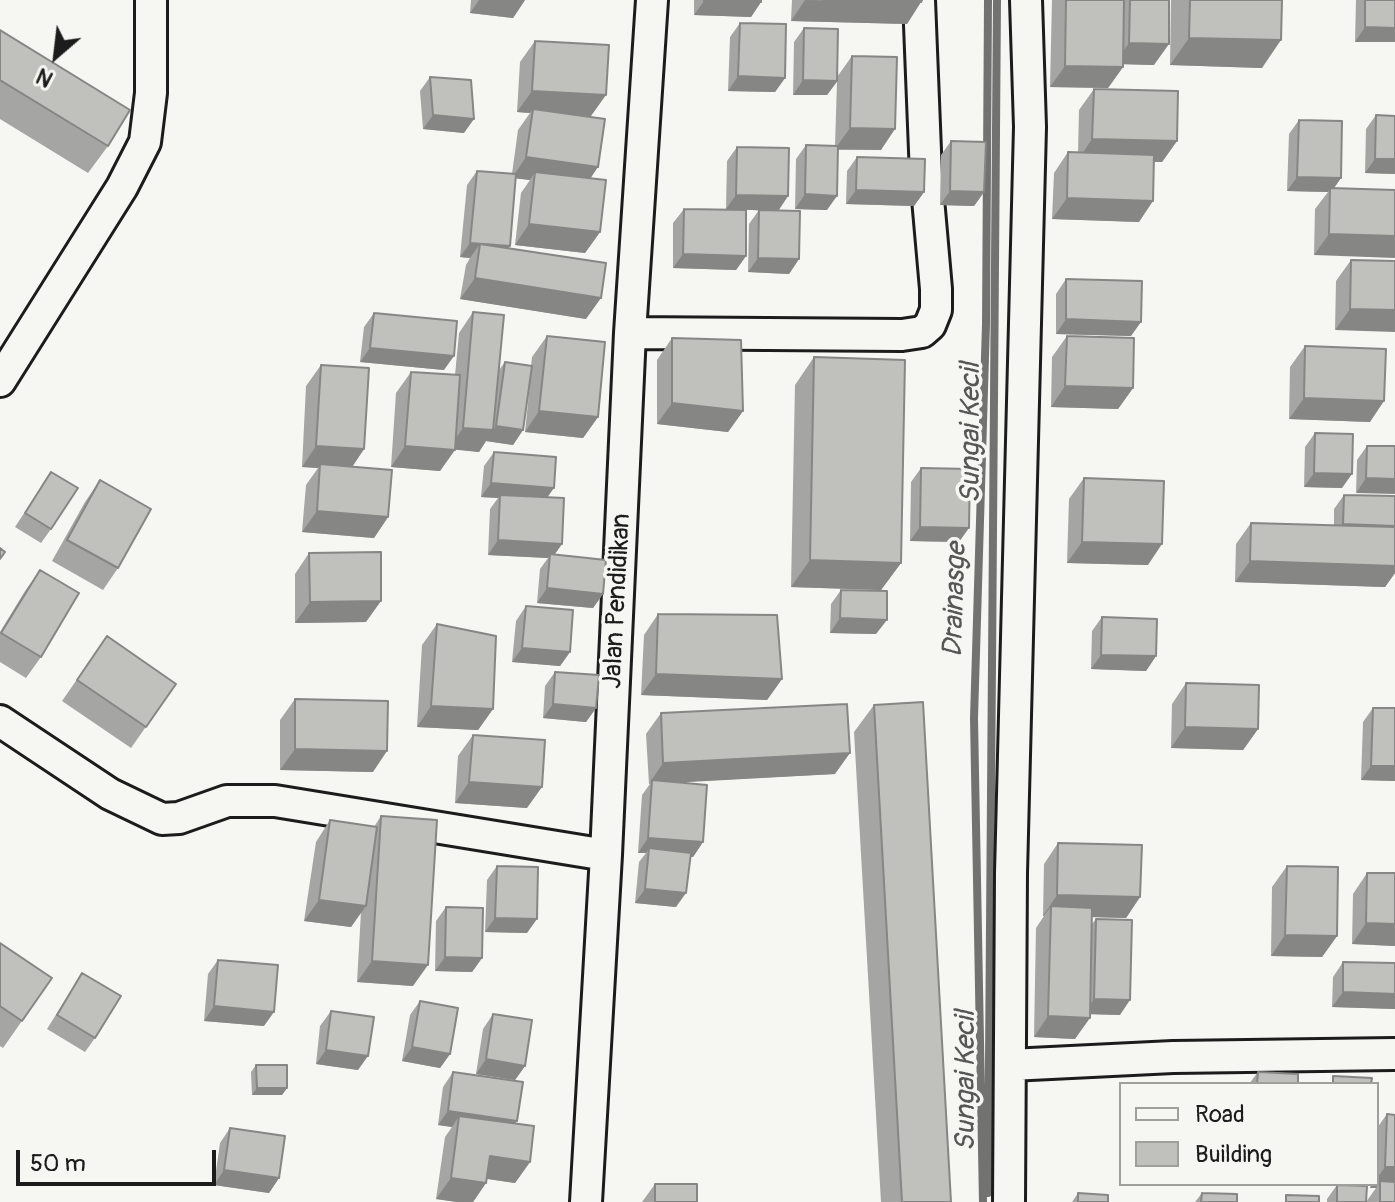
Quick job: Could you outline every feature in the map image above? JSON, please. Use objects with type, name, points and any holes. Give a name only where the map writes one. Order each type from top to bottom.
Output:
[{"type":"street","points":[[0,381],[122,187],[145,142],[151,93],[151,0]]},
{"type":"street","name":"Jalan Pendidikan","points":[[586,1202],[606,855],[630,333],[652,0]]},
{"type":"street","points":[[630,333],[902,335],[922,332],[930,325],[936,310],[936,289],[926,176],[919,0]]},
{"type":"street","points":[[1009,1202],[1030,127],[1026,0]]},
{"type":"street","points":[[0,721],[110,794],[162,819],[179,818],[227,801],[275,801],[606,855]]},
{"type":"street","points":[[1010,1065],[1173,1057],[1395,1054]]},
{"type":"building","points":[[761,0],[761,2],[704,1]]},
{"type":"building","points":[[823,0],[922,0],[921,2]]},
{"type":"building","points":[[1066,0],[1124,0],[1123,67],[1065,66]]},
{"type":"building","points":[[1130,0],[1169,0],[1169,44],[1129,43]]},
{"type":"building","points":[[1190,0],[1282,0],[1281,40],[1189,38]]},
{"type":"building","points":[[1365,0],[1395,0],[1395,28],[1365,27]]},
{"type":"building","points":[[740,23],[786,24],[785,78],[738,76]]},
{"type":"building","points":[[804,28],[838,29],[837,81],[803,80]]},
{"type":"building","points":[[0,30],[130,110],[108,146],[0,80]]},
{"type":"building","points":[[535,41],[609,45],[606,95],[532,91]]},
{"type":"building","points":[[852,56],[897,57],[895,129],[850,128]]},
{"type":"building","points":[[430,77],[471,80],[474,119],[433,115]]},
{"type":"building","points":[[1094,89],[1178,91],[1177,141],[1092,139]]},
{"type":"building","points":[[533,109],[605,119],[598,167],[526,157]]},
{"type":"building","points":[[1376,115],[1395,116],[1395,159],[1375,159]]},
{"type":"building","points":[[1299,120],[1342,121],[1341,178],[1297,177]]},
{"type":"building","points":[[951,141],[986,142],[984,192],[950,191]]},
{"type":"building","points":[[806,145],[838,146],[837,196],[805,194]]},
{"type":"building","points":[[737,147],[789,148],[788,196],[736,195]]},
{"type":"building","points":[[1068,152],[1154,155],[1153,201],[1067,198]]},
{"type":"building","points":[[857,157],[925,159],[924,192],[856,190]]},
{"type":"building","points":[[477,171],[516,174],[510,246],[470,243]]},
{"type":"building","points":[[535,172],[606,180],[600,232],[529,224]]},
{"type":"building","points":[[1330,188],[1395,190],[1395,236],[1329,234]]},
{"type":"building","points":[[684,209],[746,210],[746,256],[683,254]]},
{"type":"building","points":[[759,210],[800,211],[799,259],[758,258]]},
{"type":"building","points":[[480,244],[606,263],[601,298],[475,278]]},
{"type":"building","points":[[1351,260],[1395,261],[1395,310],[1350,309]]},
{"type":"building","points":[[1066,279],[1142,281],[1141,322],[1066,319]]},
{"type":"building","points":[[473,312],[504,315],[493,430],[463,428]]},
{"type":"building","points":[[374,313],[457,321],[454,356],[370,348]]},
{"type":"building","points":[[547,336],[605,342],[598,417],[539,411]]},
{"type":"building","points":[[1067,336],[1134,338],[1133,388],[1065,386]]},
{"type":"building","points":[[672,338],[741,340],[743,411],[672,403]]},
{"type":"building","points":[[1305,346],[1386,349],[1384,401],[1304,398]]},
{"type":"building","points":[[814,357],[905,360],[901,563],[810,560]]},
{"type":"building","points":[[505,362],[532,366],[523,430],[496,426]]},
{"type":"building","points":[[321,365],[369,368],[364,449],[316,446]]},
{"type":"building","points":[[411,372],[460,375],[455,450],[405,446]]},
{"type":"building","points":[[1315,433],[1353,434],[1352,474],[1314,473]]},
{"type":"building","points":[[1367,446],[1395,446],[1395,479],[1366,478]]},
{"type":"building","points":[[494,452],[556,457],[554,488],[491,483]]},
{"type":"building","points":[[320,464],[392,470],[388,517],[317,511]]},
{"type":"building","points":[[921,468],[970,469],[969,528],[920,527]]},
{"type":"building","points":[[51,472],[78,488],[51,529],[25,513]]},
{"type":"building","points":[[1084,478],[1164,481],[1162,544],[1082,542]]},
{"type":"building","points":[[100,480],[151,509],[118,568],[67,540]]},
{"type":"building","points":[[500,495],[564,498],[562,544],[498,540]]},
{"type":"building","points":[[1344,495],[1395,496],[1395,526],[1343,524]]},
{"type":"building","points":[[1251,523],[1395,527],[1395,566],[1250,561]]},
{"type":"building","points":[[381,552],[381,601],[310,602],[309,553]]},
{"type":"building","points":[[550,554],[606,560],[603,594],[547,588]]},
{"type":"building","points":[[40,570],[79,593],[41,657],[1,633]]},
{"type":"building","points":[[841,590],[887,591],[887,620],[840,618]]},
{"type":"building","points":[[526,606],[573,610],[570,652],[522,648]]},
{"type":"building","points":[[658,614],[777,615],[782,679],[656,674]]},
{"type":"building","points":[[1102,617],[1157,619],[1156,656],[1101,655]]},
{"type":"building","points":[[437,624],[496,636],[493,709],[431,706]]},
{"type":"building","points":[[107,636],[176,684],[146,727],[77,680]]},
{"type":"building","points":[[555,672],[599,675],[596,708],[553,704]]},
{"type":"building","points":[[1186,683],[1259,685],[1258,729],[1185,727]]},
{"type":"building","points":[[295,699],[388,701],[387,751],[295,749]]},
{"type":"building","points":[[923,702],[951,1202],[902,1202],[874,705]]},
{"type":"building","points":[[847,704],[850,753],[663,763],[661,713]]},
{"type":"building","points":[[1373,708],[1395,708],[1395,766],[1371,766]]},
{"type":"building","points":[[473,735],[545,740],[542,787],[469,782]]},
{"type":"building","points":[[652,780],[707,785],[703,842],[648,838]]},
{"type":"building","points":[[381,816],[437,820],[428,965],[372,961]]},
{"type":"building","points":[[330,820],[377,827],[366,906],[319,900]]},
{"type":"building","points":[[1058,843],[1142,845],[1140,897],[1057,895]]},
{"type":"building","points":[[649,848],[691,853],[686,893],[645,889]]},
{"type":"building","points":[[497,866],[538,867],[537,919],[495,918]]},
{"type":"building","points":[[1287,866],[1338,867],[1337,936],[1285,935]]},
{"type":"building","points":[[1367,873],[1395,873],[1395,924],[1366,923]]},
{"type":"building","points":[[1051,906],[1092,908],[1090,1018],[1048,1016]]},
{"type":"building","points":[[446,907],[483,908],[482,958],[445,957]]},
{"type":"building","points":[[1096,919],[1132,920],[1130,1000],[1094,999]]},
{"type":"building","points":[[0,943],[52,978],[22,1021],[0,1006]]},
{"type":"building","points":[[218,960],[278,965],[274,1012],[214,1006]]},
{"type":"building","points":[[1343,962],[1395,963],[1395,994],[1343,992]]},
{"type":"building","points":[[82,973],[121,996],[95,1038],[57,1015]]},
{"type":"building","points":[[420,1001],[458,1008],[450,1054],[412,1047]]},
{"type":"building","points":[[331,1011],[374,1017],[368,1056],[326,1050]]},
{"type":"building","points":[[493,1014],[532,1020],[525,1066],[486,1059]]},
{"type":"building","points":[[256,1065],[287,1065],[287,1088],[257,1088]]},
{"type":"building","points":[[453,1072],[523,1082],[517,1121],[448,1111]]},
{"type":"building","points":[[1258,1072],[1298,1074],[1298,1082],[1257,1082]]},
{"type":"building","points":[[1333,1076],[1372,1078],[1371,1082],[1333,1082]]},
{"type":"building","points":[[1387,1114],[1395,1115],[1395,1167],[1385,1167]]},
{"type":"building","points":[[459,1116],[534,1126],[530,1162],[490,1156],[486,1183],[451,1178]]},
{"type":"building","points":[[230,1128],[285,1136],[279,1178],[224,1170]]},
{"type":"building","points":[[1380,1181],[1395,1182],[1395,1202],[1380,1202]]},
{"type":"building","points":[[655,1184],[697,1184],[697,1202],[655,1202]]},
{"type":"building","points":[[1337,1186],[1367,1186],[1366,1202],[1337,1202]]},
{"type":"building","points":[[1078,1193],[1108,1195],[1108,1202],[1078,1202]]},
{"type":"building","points":[[1202,1193],[1237,1194],[1237,1202],[1201,1202]]},
{"type":"building","points":[[1286,1195],[1319,1196],[1319,1202],[1286,1202]]},
{"type":"waterway","name":"Drainasge","points":[[983,1202],[974,718],[986,324],[988,0]]},
{"type":"waterway","name":"Sungai Kecil","points":[[988,1193],[997,0]]}]
